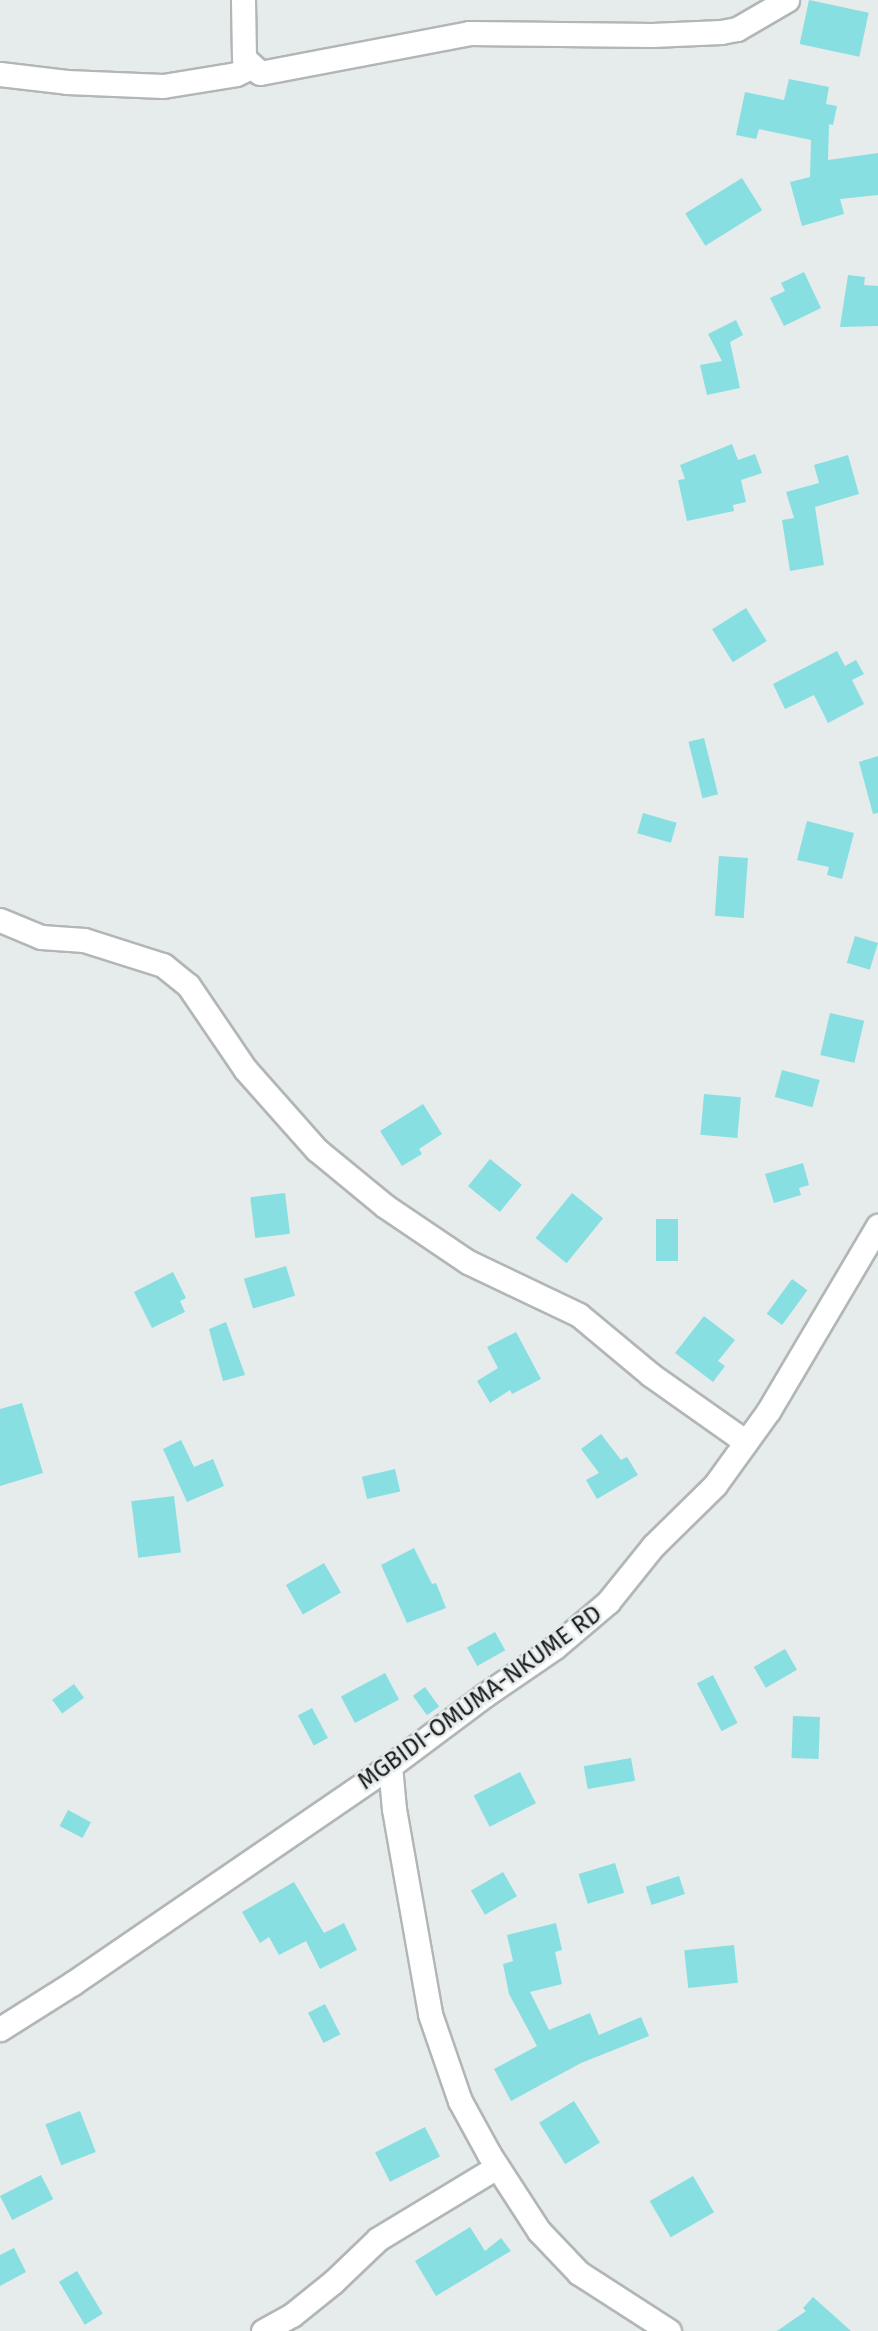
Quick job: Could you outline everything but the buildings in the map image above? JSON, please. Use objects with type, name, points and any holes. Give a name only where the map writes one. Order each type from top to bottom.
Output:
[{"type":"street","points":[[243,0],[244,58],[260,73],[469,33],[652,35],[721,32],[737,29],[787,0]]},
{"type":"street","points":[[0,75],[67,82],[163,86],[236,74],[251,67]]},
{"type":"street","points":[[0,920],[41,936],[84,940],[163,965],[188,985],[245,1069],[317,1150],[385,1206],[468,1262],[579,1315],[651,1375],[746,1442]]},
{"type":"street","name":"MGBIDI-OMUMA-NKUME RD","points":[[0,2029],[73,1983],[390,1766],[555,1647],[608,1602],[653,1546],[715,1485],[769,1410],[878,1226]]},
{"type":"street","points":[[390,1766],[394,1809],[430,2014],[460,2101],[497,2166],[539,2231],[579,2273],[668,2331]]},
{"type":"street","points":[[263,2331],[292,2315],[333,2282],[378,2239],[497,2166]]}]
